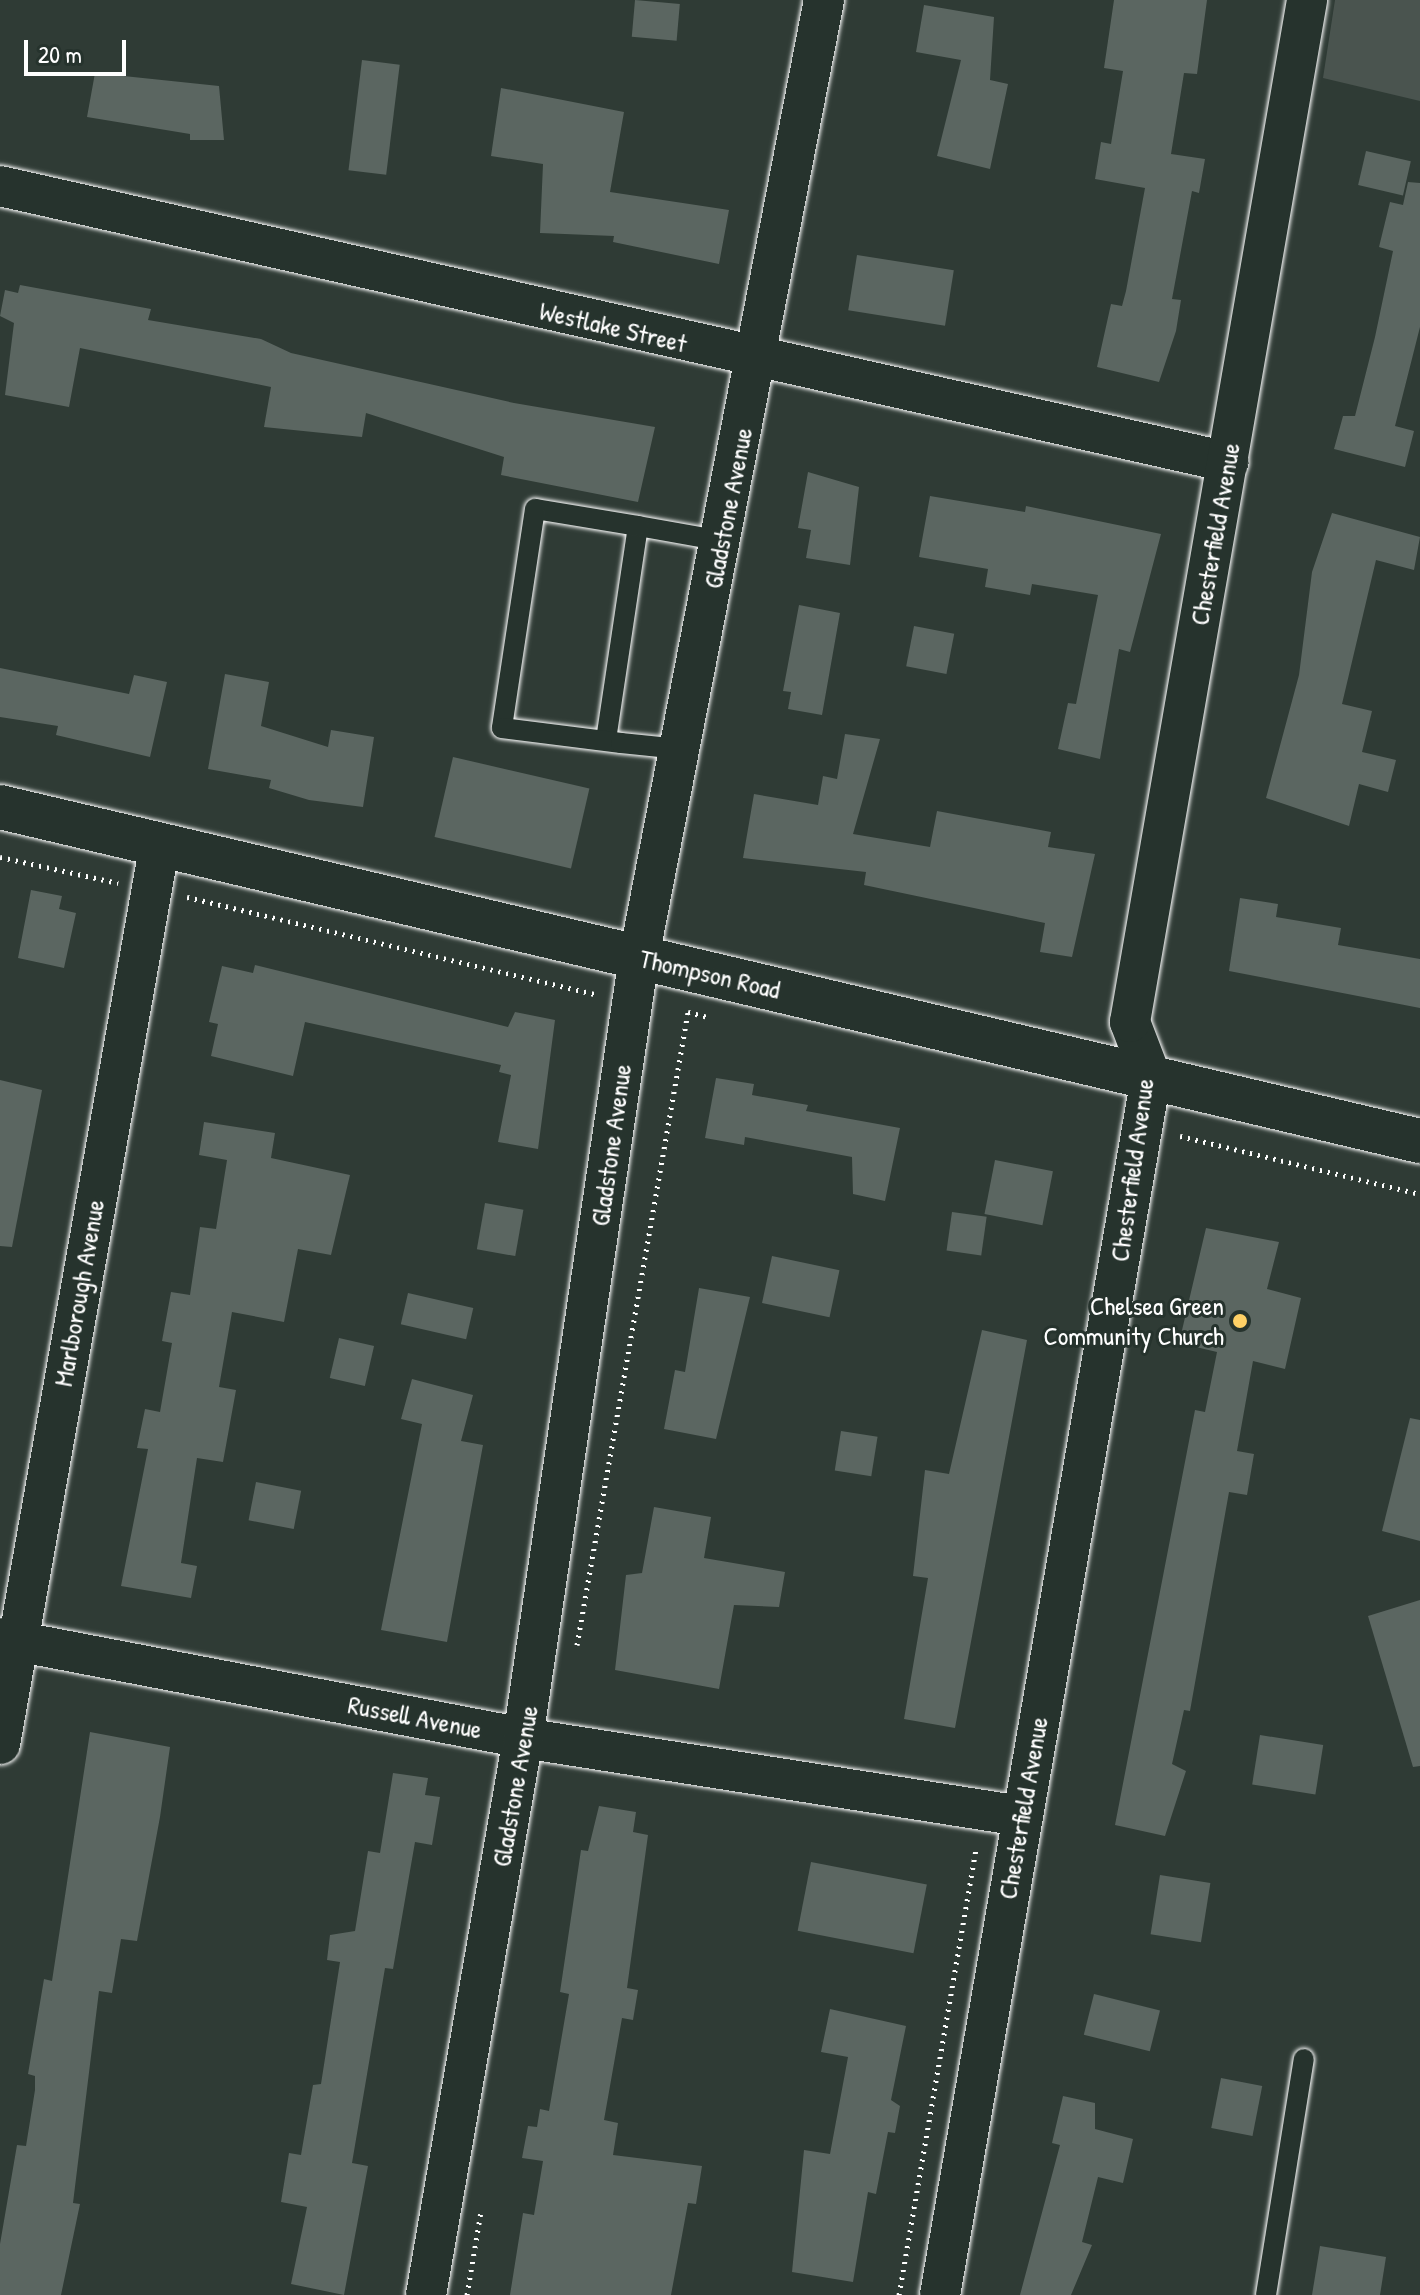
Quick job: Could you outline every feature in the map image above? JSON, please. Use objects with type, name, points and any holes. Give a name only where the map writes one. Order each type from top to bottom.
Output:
[{"type":"street","name":"Gladstone Avenue","points":[[426,2295],[523,1738],[639,957],[757,361],[824,0]]},
{"type":"street","name":"Chesterfield Avenue","points":[[940,2295],[1151,1077],[1130,1022],[1307,0]]},
{"type":"street","name":"Westlake Street","points":[[0,186],[757,361],[1228,462]]},
{"type":"street","name":"Thompson Road","points":[[0,807],[1420,1141]]},
{"type":"street","name":"Marlborough Avenue","points":[[0,1744],[9,1640],[160,843]]},
{"type":"street","name":"Russell Avenue","points":[[9,1640],[523,1738],[1021,1816]]},
{"type":"lane","points":[[680,749],[502,728],[535,509],[722,541]]},
{"type":"lane","points":[[606,740],[638,526]]},
{"type":"lane","points":[[1266,2295],[1304,2059]]},
{"type":"path","points":[[0,857],[609,998]]},
{"type":"path","points":[[575,1658],[688,1012],[719,1019]]},
{"type":"path","points":[[1178,1146],[1181,1133],[1420,1194]]},
{"type":"path","points":[[899,2295],[978,1837]]},
{"type":"shaded area","points":[[1335,0],[1420,0],[1420,101],[1323,78]]},
{"type":"building","points":[[635,0],[680,4],[677,41],[632,37]]},
{"type":"building","points":[[1114,0],[1207,0],[1197,74],[1184,73],[1171,154],[1205,159],[1199,193],[1192,191],[1172,299],[1181,300],[1176,331],[1159,382],[1097,367],[1111,304],[1122,306],[1145,188],[1095,179],[1101,142],[1111,144],[1123,71],[1104,68]]},
{"type":"building","points":[[924,5],[994,17],[990,80],[1008,84],[990,169],[937,156],[961,60],[916,52]]},
{"type":"building","points":[[362,60],[400,65],[386,175],[348,170]]},
{"type":"building","points":[[95,73],[219,86],[224,140],[190,140],[190,134],[87,117]]},
{"type":"building","points":[[501,88],[624,112],[610,192],[729,210],[719,264],[613,242],[614,236],[540,233],[543,164],[491,156]]},
{"type":"building","points":[[1366,151],[1411,161],[1403,195],[1358,185]]},
{"type":"building","points":[[1408,182],[1420,183],[1420,327],[1395,426],[1414,431],[1405,467],[1334,449],[1343,416],[1355,416],[1375,337],[1393,251],[1379,247],[1390,202],[1403,205]]},
{"type":"building","points":[[857,255],[954,270],[945,326],[848,310]]},
{"type":"building","points":[[20,285],[151,309],[148,320],[261,339],[291,353],[514,403],[655,427],[638,502],[501,475],[504,457],[366,413],[362,437],[264,427],[271,387],[80,348],[69,407],[5,395],[14,323],[0,316],[5,290],[18,293]]},
{"type":"building","points":[[808,472],[859,487],[850,565],[806,558],[811,530],[798,528]]},
{"type":"building","points":[[930,496],[1025,512],[1026,506],[1161,534],[1130,652],[1119,649],[1100,759],[1058,749],[1068,703],[1076,704],[1098,595],[1032,584],[1030,595],[985,587],[988,569],[919,557]]},
{"type":"building","points":[[1332,513],[1420,537],[1414,570],[1376,560],[1342,704],[1372,711],[1362,752],[1396,760],[1388,792],[1359,784],[1349,826],[1266,798],[1299,675],[1312,572]]},
{"type":"building","points":[[799,605],[840,613],[822,715],[788,709],[791,692],[783,691]]},
{"type":"building","points":[[914,626],[954,634],[946,674],[906,666]]},
{"type":"building","points":[[0,668],[129,694],[134,675],[167,682],[150,757],[56,735],[58,726],[0,717]]},
{"type":"building","points":[[225,674],[269,682],[261,726],[328,747],[331,730],[374,737],[363,807],[309,800],[269,788],[271,780],[208,769]]},
{"type":"building","points":[[845,734],[880,739],[853,834],[930,847],[937,811],[1051,832],[1048,847],[1095,854],[1072,957],[1040,952],[1045,923],[864,885],[866,872],[743,858],[754,794],[818,805],[823,776],[837,779]]},
{"type":"building","points":[[453,757],[589,788],[571,868],[435,837]]},
{"type":"building","points":[[31,890],[62,896],[59,909],[76,913],[64,968],[18,958]]},
{"type":"building","points":[[1240,898],[1278,904],[1276,917],[1341,928],[1338,945],[1420,959],[1420,1008],[1229,971]]},
{"type":"building","points":[[255,965],[508,1027],[515,1012],[555,1020],[538,1149],[498,1142],[511,1075],[499,1072],[501,1065],[305,1022],[293,1076],[211,1056],[218,1024],[209,1022],[222,966],[253,973]]},
{"type":"building","points":[[716,1078],[754,1084],[752,1095],[808,1105],[806,1111],[900,1128],[885,1201],[853,1194],[852,1157],[745,1137],[744,1145],[705,1138]]},
{"type":"building","points":[[0,1080],[42,1090],[12,1247],[0,1246]]},
{"type":"building","points":[[204,1122],[275,1133],[271,1158],[350,1175],[331,1255],[298,1249],[284,1322],[232,1312],[219,1387],[236,1390],[223,1462],[197,1458],[181,1563],[197,1566],[191,1598],[121,1586],[148,1449],[137,1448],[145,1409],[160,1412],[172,1343],[162,1341],[171,1292],[190,1295],[200,1227],[216,1229],[227,1160],[199,1155]]},
{"type":"building","points":[[995,1160],[1053,1171],[1042,1225],[985,1214]]},
{"type":"building","points":[[485,1203],[523,1210],[515,1256],[477,1249]]},
{"type":"building","points":[[952,1212],[987,1217],[981,1255],[947,1251]]},
{"type":"building","points":[[1206,1228],[1279,1242],[1267,1289],[1301,1298],[1285,1369],[1253,1361],[1237,1451],[1254,1454],[1247,1495],[1229,1492],[1190,1711],[1184,1710],[1172,1764],[1186,1771],[1165,1836],[1115,1825],[1195,1410],[1205,1412],[1217,1352],[1179,1343]]},
{"type":"building","points":[[772,1256],[839,1270],[830,1317],[762,1303]]},
{"type":"building","points":[[699,1288],[750,1297],[716,1439],[664,1429],[675,1370],[685,1372]]},
{"type":"building","points":[[408,1293],[473,1308],[466,1339],[401,1324]]},
{"type":"building","points":[[982,1330],[1027,1340],[955,1728],[904,1719],[928,1578],[913,1576],[925,1470],[949,1474]]},
{"type":"building","points":[[339,1338],[374,1346],[365,1386],[330,1378]]},
{"type":"building","points":[[412,1379],[473,1395],[461,1441],[483,1445],[447,1642],[381,1630],[422,1424],[401,1419]]},
{"type":"building","points":[[1410,1418],[1420,1420],[1420,1541],[1382,1531]]},
{"type":"building","points":[[841,1431],[878,1437],[871,1476],[835,1471]]},
{"type":"building","points":[[256,1482],[301,1491],[294,1529],[249,1520]]},
{"type":"building","points":[[654,1507],[711,1517],[704,1558],[785,1572],[779,1607],[734,1605],[719,1689],[615,1670],[626,1575],[642,1573]]},
{"type":"building","points":[[1420,1600],[1420,1766],[1413,1767],[1368,1616]]},
{"type":"building","points":[[90,1732],[170,1747],[160,1817],[137,1941],[121,1939],[112,1993],[99,1991],[73,2203],[80,2204],[61,2295],[0,2295],[0,2244],[17,2145],[26,2146],[35,2090],[35,2076],[28,2074],[44,1979],[52,1981]]},
{"type":"building","points":[[1260,1735],[1323,1745],[1315,1794],[1252,1784]]},
{"type":"building","points":[[393,1773],[428,1778],[425,1795],[440,1797],[432,1845],[415,1842],[393,1969],[385,1968],[352,2163],[368,2166],[344,2295],[291,2284],[307,2207],[281,2202],[289,2153],[301,2155],[313,2085],[321,2084],[340,1962],[327,1960],[330,1935],[355,1931],[368,1851],[380,1853]]},
{"type":"building","points":[[599,1806],[636,1812],[633,1832],[648,1835],[627,1988],[638,1990],[633,2020],[622,2018],[604,2120],[618,2123],[613,2155],[702,2166],[696,2204],[688,2203],[671,2295],[510,2295],[523,2213],[534,2215],[543,2161],[522,2158],[528,2126],[537,2127],[540,2109],[549,2111],[569,1994],[560,1992],[581,1850],[588,1851]]},
{"type":"building","points":[[811,1862],[927,1885],[913,1953],[798,1931]]},
{"type":"building","points":[[1160,1875],[1210,1883],[1201,1942],[1151,1934]]},
{"type":"building","points":[[1094,1994],[1160,2010],[1150,2051],[1084,2035]]},
{"type":"building","points":[[830,2009],[906,2026],[891,2100],[900,2106],[895,2133],[888,2132],[876,2194],[868,2192],[853,2282],[792,2272],[804,2150],[830,2154],[848,2057],[821,2052]]},
{"type":"building","points":[[1221,2078],[1262,2086],[1252,2136],[1211,2128]]},
{"type":"building","points":[[1063,2096],[1095,2103],[1095,2129],[1133,2139],[1123,2183],[1098,2177],[1082,2242],[1092,2245],[1071,2295],[1020,2295],[1060,2145],[1052,2143]]},
{"type":"building","points":[[1320,2246],[1386,2257],[1380,2295],[1312,2295]]},
{"type":"place","name":"Chelsea Green Community Church","points":[[1240,1321]]}]
